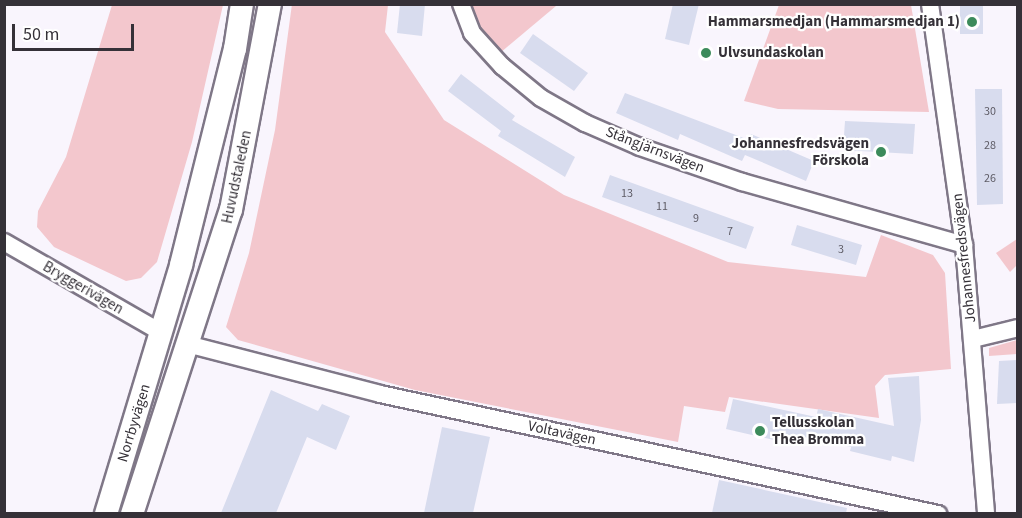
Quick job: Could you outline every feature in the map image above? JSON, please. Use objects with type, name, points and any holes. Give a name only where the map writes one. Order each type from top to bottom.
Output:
[{"type":"main road","name":"Huvudstaleden","points":[[162,333],[235,49],[242,4]]},
{"type":"main road","name":"Huvudstaleden","points":[[187,344],[231,210],[270,4]]},
{"type":"main road","points":[[162,333],[187,344]]},
{"type":"main road","name":"Norrbyvägen","points":[[106,513],[162,333]]},
{"type":"main road","name":"Norrbyvägen","points":[[132,513],[187,344]]},
{"type":"street","name":"Stångjärnsvägen","points":[[461,4],[472,33],[502,66],[542,98],[585,123],[640,147],[742,182],[964,245]]},
{"type":"street","name":"Johannesfredsvägen","points":[[930,4],[964,245],[986,513]]},
{"type":"street","name":"Bryggerivägen","points":[[4,242],[162,333]]},
{"type":"street","points":[[972,339],[1017,328]]},
{"type":"street","name":"Voltavägen","points":[[187,344],[391,396],[938,513]]},
{"type":"shaded area","points":[[292,4],[388,5],[385,32],[444,120],[564,195],[728,262],[866,277],[881,235],[933,255],[945,273],[951,369],[885,375],[875,386],[879,418],[729,397],[725,412],[684,406],[678,442],[415,390],[238,340],[226,327],[249,253],[275,130]]},
{"type":"shaded area","points":[[555,4],[556,6],[500,53],[479,26],[470,5]]},
{"type":"shaded area","points":[[112,5],[223,5],[192,142],[157,262],[141,278],[126,281],[54,247],[37,227],[38,211],[66,157]]},
{"type":"shaded area","points":[[779,5],[911,5],[929,112],[778,109],[744,101]]},
{"type":"shaded area","points":[[1017,239],[1017,265],[1010,272],[996,253]]},
{"type":"shaded area","points":[[1017,340],[1017,354],[989,356],[989,348]]},
{"type":"building","points":[[400,4],[425,4],[422,36],[397,33]]},
{"type":"building","points":[[673,4],[699,4],[689,45],[665,39]]},
{"type":"building","name":"Hammarsmedjan (Hammarsmedjan 1)","points":[[960,4],[983,4],[983,34],[960,34]]},
{"type":"building","points":[[533,34],[588,73],[574,91],[520,53]]},
{"type":"building","points":[[461,74],[515,116],[512,120],[575,157],[565,177],[498,136],[501,131],[448,91]]},
{"type":"building","points":[[975,89],[1002,89],[1003,204],[977,205]]},
{"type":"building","points":[[625,93],[749,140],[751,134],[814,161],[806,181],[745,155],[742,161],[680,134],[678,140],[616,113]]},
{"type":"building","points":[[845,121],[915,124],[913,154],[843,150]]},
{"type":"building","points":[[610,175],[754,227],[746,249],[602,197]]},
{"type":"building","points":[[797,225],[862,245],[856,265],[791,245]]},
{"type":"building","points":[[1017,360],[1017,403],[997,404],[999,361]]},
{"type":"building","points":[[919,376],[921,420],[914,462],[892,456],[891,461],[850,451],[851,447],[794,435],[792,444],[726,429],[733,399],[816,417],[818,409],[894,426],[888,378]]},
{"type":"building","points":[[271,390],[318,411],[322,404],[350,416],[336,450],[307,437],[276,513],[221,513]]},
{"type":"building","points":[[442,427],[490,437],[473,513],[424,513]]},
{"type":"building","points":[[719,480],[847,508],[846,513],[712,513]]},
{"type":"place","name":"Hammarsmedjan (Hammarsmedjan 1)","points":[[972,22]]},
{"type":"place","name":"Ulvsundaskolan","points":[[706,53]]},
{"type":"place","name":"Johannesfredsvägen Förskola","points":[[881,152]]},
{"type":"place","name":"Tellusskolan Thea Bromma","points":[[760,431]]}]
